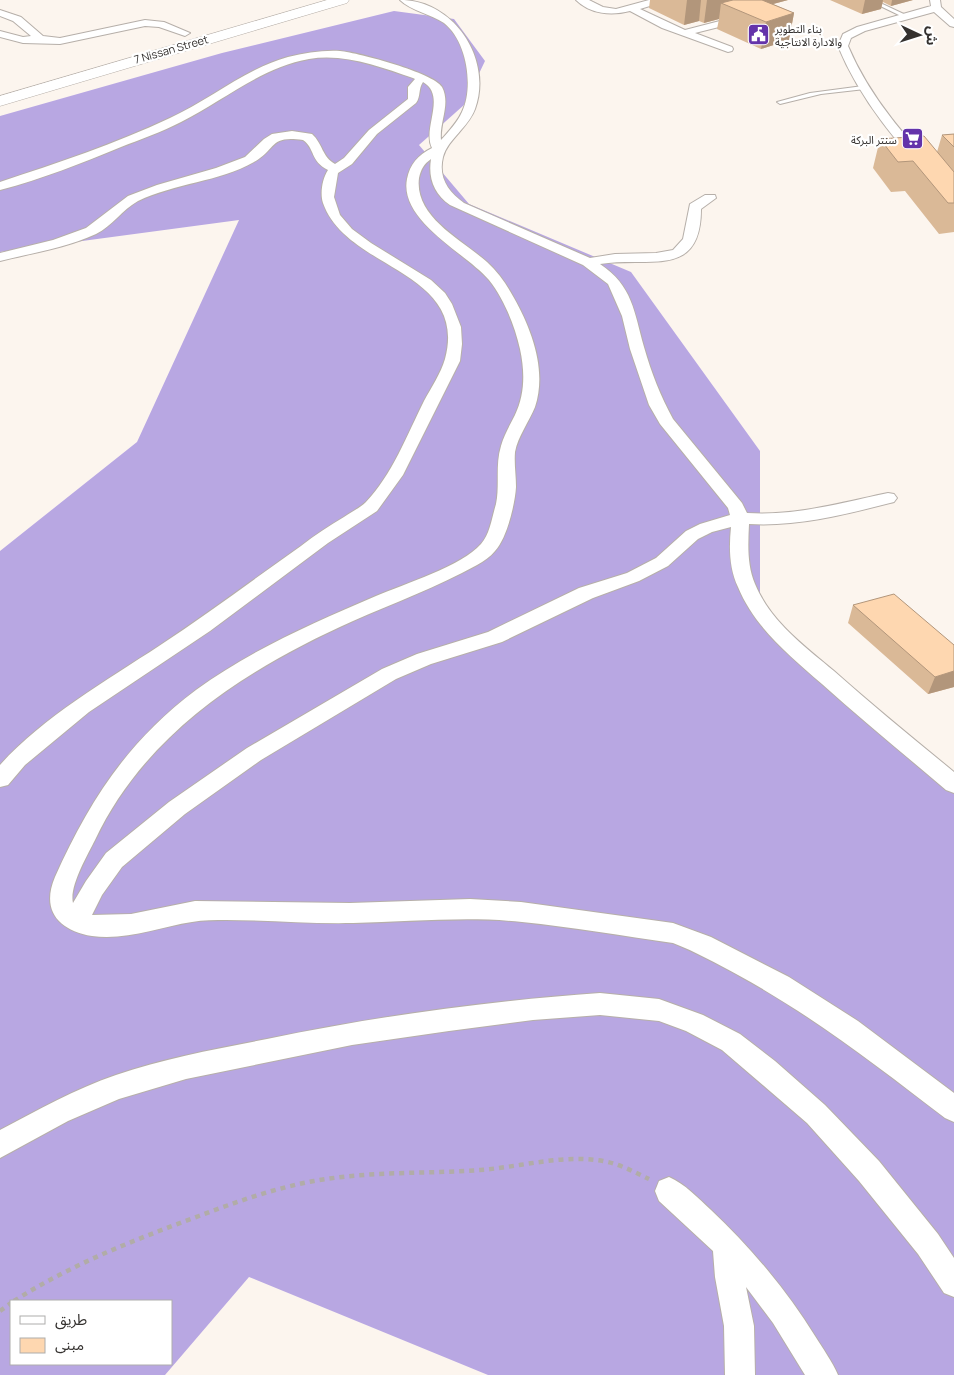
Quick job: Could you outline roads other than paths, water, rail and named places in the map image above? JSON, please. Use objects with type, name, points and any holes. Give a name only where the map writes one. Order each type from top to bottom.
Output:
[{"type":"main road","name":"7 Nissan Street","points":[[83,60],[301,0]]},
{"type":"main road","name":"7 Nissan Street","points":[[0,101],[342,0]]},
{"type":"street","points":[[404,0],[453,25],[462,41],[474,71],[473,90],[468,110],[459,125],[439,150],[435,161],[438,183],[448,199],[464,208],[588,262],[614,282],[623,299],[637,349],[657,405],[666,422],[726,493],[741,518],[739,542],[746,585],[766,619],[791,645],[841,690],[954,784]]},
{"type":"street","points":[[581,0],[605,12],[616,12],[660,0]]},
{"type":"street","points":[[954,24],[936,4],[905,16],[861,29],[847,36],[844,46],[851,68],[862,88],[887,122],[954,197]]},
{"type":"street","points":[[631,8],[684,32],[728,48]]},
{"type":"street","points":[[0,13],[17,19],[40,39]]},
{"type":"street","points":[[684,32],[752,16]]},
{"type":"street","points":[[0,34],[22,40],[60,41],[145,24],[160,24],[185,33]]},
{"type":"street","points":[[0,186],[68,164],[142,135],[191,113],[264,70],[298,59],[322,54],[343,55],[404,71],[430,81],[437,88],[439,103],[434,137],[435,145],[439,150]]},
{"type":"street","points":[[0,779],[18,759],[82,707],[203,626],[322,539],[371,506],[395,475],[452,361],[456,345],[452,317],[439,295],[410,272],[350,234],[337,218],[328,199],[331,175],[335,169],[343,165],[373,132],[412,102],[414,87],[421,78]]},
{"type":"street","points":[[0,257],[91,231],[105,222],[117,209],[134,198],[160,188],[237,165],[251,159],[266,143],[280,136],[290,134],[308,137],[315,146],[317,157],[321,162],[335,169]]},
{"type":"street","points":[[439,150],[422,159],[416,168],[410,188],[414,199],[420,210],[431,222],[479,261],[505,291],[524,338],[529,357],[531,391],[528,404],[509,446],[506,459],[507,491],[494,539],[489,547],[459,566],[289,644],[240,670],[205,694],[172,722],[130,768],[107,798],[64,883],[60,898],[64,910],[78,922],[94,926],[113,926],[195,911],[350,913],[470,909],[521,912],[673,933],[703,944],[780,984],[849,1029],[954,1110]]},
{"type":"street","points":[[588,262],[678,253],[690,240],[695,222],[695,208],[710,198]]},
{"type":"street","points":[[78,922],[83,907],[114,860],[142,836],[254,754],[389,674],[424,659],[494,637],[554,610],[586,593],[633,577],[662,562],[699,532],[724,522],[741,518],[790,519],[888,498]]},
{"type":"street","points":[[0,1145],[59,1112],[117,1087],[206,1063],[352,1033],[533,1008],[600,1004],[659,1010],[694,1023],[731,1042],[816,1114],[869,1171],[928,1244],[954,1283]]},
{"type":"street","points":[[669,1191],[727,1244],[778,1305],[823,1375]]},
{"type":"street","points":[[727,1244],[729,1276],[739,1326],[740,1375]]},
{"type":"lane","points":[[870,0],[905,16]]},
{"type":"lane","points":[[780,102],[803,95],[862,88]]},
{"type":"place","name":"بناء التطوير والادارة الانتاجية","points":[[759,34]]},
{"type":"place","name":"سنتر البركة","points":[[913,139]]}]
